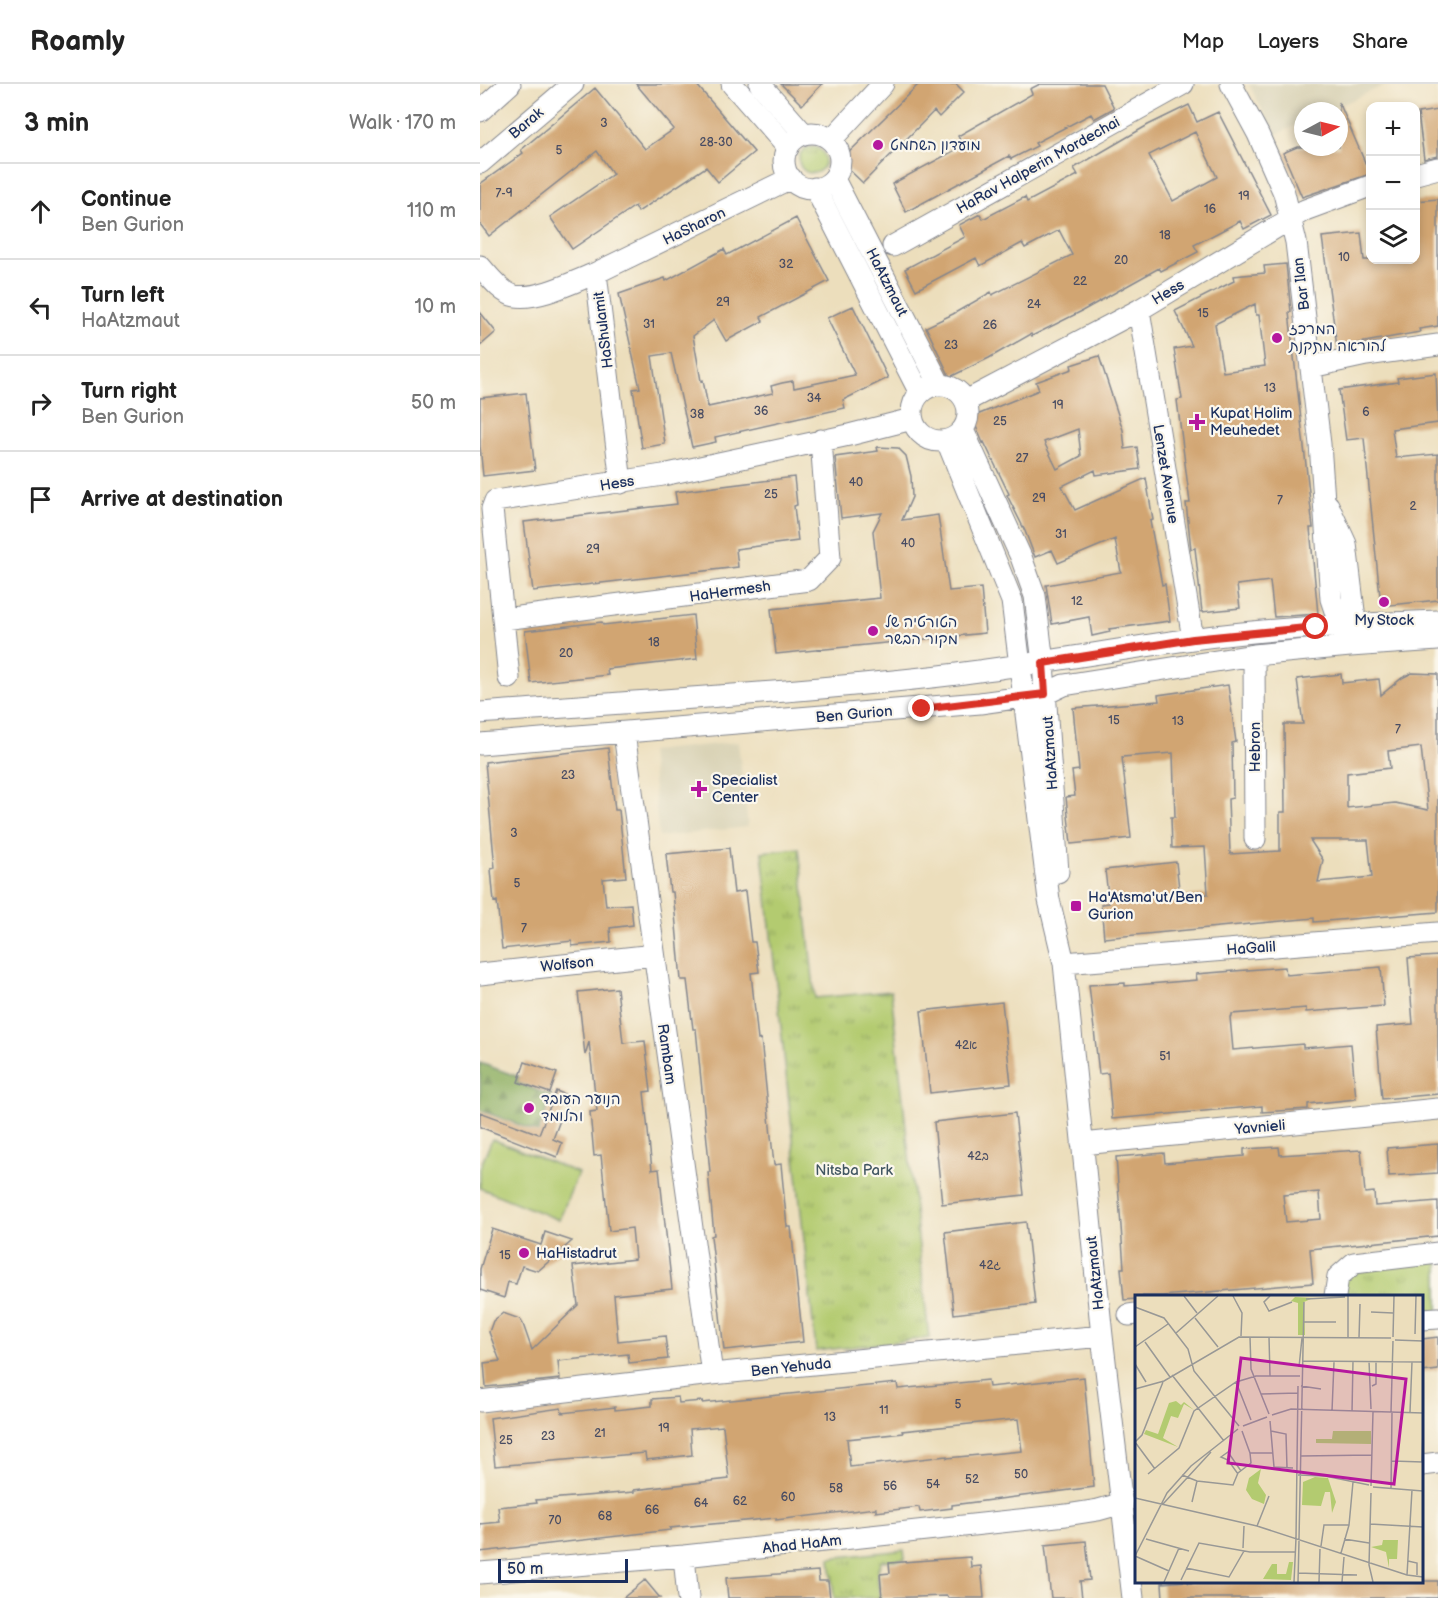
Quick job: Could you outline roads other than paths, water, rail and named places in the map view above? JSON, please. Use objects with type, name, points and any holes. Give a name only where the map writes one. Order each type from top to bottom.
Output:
[{"type":"street","points":[[480,111],[510,84]]},
{"type":"street","name":"Barak","points":[[480,163],[573,84]]},
{"type":"street","points":[[732,84],[788,148]]},
{"type":"street","points":[[760,84],[804,134]]},
{"type":"street","points":[[831,140],[883,84]]},
{"type":"street","name":"HaRav Halperin Mordechai","points":[[893,246],[1183,84]]},
{"type":"street","name":"Bar Ilan","points":[[1231,84],[1253,125],[1284,193],[1296,242],[1324,497],[1331,599],[1348,633]]},
{"type":"street","points":[[819,133],[831,140],[840,155],[840,163],[824,184],[803,187],[791,178],[785,163],[792,141],[804,134],[819,133]]},
{"type":"street","points":[[1420,173],[1438,168]]},
{"type":"street","name":"HaSharon","points":[[596,273],[791,178]]},
{"type":"street","name":"HaAtzmaut","points":[[824,184],[940,385]]},
{"type":"street","name":"HaAtzmaut","points":[[824,184],[920,393]]},
{"type":"street","name":"Hess","points":[[966,401],[1139,310],[1305,210],[1366,188]]},
{"type":"street","name":"HaShulamit","points":[[480,266],[499,286],[514,296],[533,296],[596,273],[621,483]]},
{"type":"street","name":"Lenzet Avenue","points":[[1139,310],[1193,639]]},
{"type":"street","points":[[1311,366],[1366,355],[1438,345]]},
{"type":"street","points":[[940,385],[955,389],[966,401],[968,421],[955,435],[932,441],[919,433],[912,419],[913,405],[920,393],[940,385]]},
{"type":"street","name":"Hess","points":[[509,678],[492,509],[495,501],[621,483],[912,419]]},
{"type":"street","name":"HaAtzmaut","points":[[955,435],[1021,557],[1035,596],[1043,663],[1063,955],[1102,1336],[1127,1497],[1133,1598]]},
{"type":"street","name":"HaAtzmaut","points":[[955,435],[1012,601],[1049,900],[1063,955]]},
{"type":"street","name":"HaHermesh","points":[[504,619],[809,580],[830,558],[821,440]]},
{"type":"street","name":"Ben Gurion","points":[[480,713],[735,696],[956,674],[1043,663],[1193,639],[1348,633],[1438,621]]},
{"type":"street","name":"Ben Gurion","points":[[480,744],[922,709],[1023,697],[1045,694],[1064,685],[1254,655],[1348,633],[1438,640]]},
{"type":"street","name":"Hebron","points":[[1254,655],[1255,839]]},
{"type":"street","name":"Rambam","points":[[624,733],[712,1374]]},
{"type":"street","name":"HaGalil","points":[[1063,955],[1438,933]]},
{"type":"street","name":"Wolfson","points":[[480,974],[654,955]]},
{"type":"street","name":"Yavnieli","points":[[1082,1144],[1438,1109]]},
{"type":"street","points":[[1331,1295],[1338,1277],[1354,1263],[1438,1253]]},
{"type":"street","points":[[1423,1319],[1438,1318]]},
{"type":"street","name":"Ben Yehuda","points":[[480,1401],[712,1374],[1102,1336]]},
{"type":"street","points":[[1423,1465],[1438,1463]]},
{"type":"street","name":"Ahad HaAm","points":[[480,1573],[684,1556],[1066,1515],[1098,1510],[1127,1497]]},
{"type":"street","points":[[684,1556],[688,1598]]},
{"type":"place","name":"מועדון השחמט","points":[[878,145]]},
{"type":"place","name":"המרכז להוראה מתקנת","points":[[1277,338]]},
{"type":"place","name":"Kupat Holim Meuhedet","points":[[1197,422]]},
{"type":"place","name":"My Stock","points":[[1384,602]]},
{"type":"place","name":"הטורטיה של מקור הבשר","points":[[873,631]]},
{"type":"place","name":"Specialist Center","points":[[699,789]]},
{"type":"place","name":"Ha'Atsma'ut/Ben Gurion","points":[[1076,906]]},
{"type":"place","name":"הנוער העובד והלומד","points":[[529,1108]]},
{"type":"place","name":"HaHistadrut","points":[[524,1253]]},
{"type":"park label","name":"Nitsba Park","points":[[854,1170]]}]
